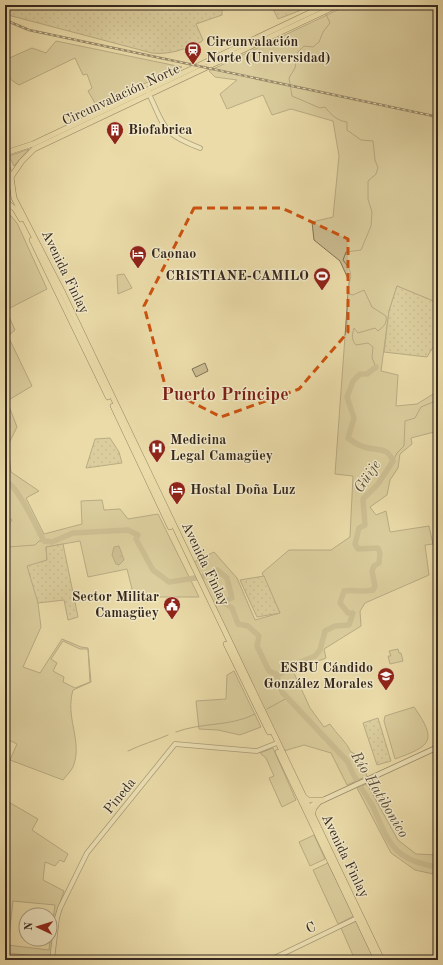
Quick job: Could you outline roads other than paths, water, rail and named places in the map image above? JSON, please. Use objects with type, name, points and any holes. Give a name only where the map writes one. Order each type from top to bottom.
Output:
[{"type":"main road","name":"Circunvalación Norte","points":[[5,191],[11,177],[22,161],[34,149],[320,10],[338,5]]},
{"type":"main road","name":"Circunvalación Norte","points":[[5,153],[33,144],[148,93]]},
{"type":"main road","name":"Avenida Finlay","points":[[5,163],[11,177],[14,198],[63,293],[306,808],[359,917],[382,960]]},
{"type":"main road","name":"Avenida Finlay","points":[[5,201],[15,209],[41,257],[194,573]]},
{"type":"main road","name":"Avenida Finlay","points":[[276,744],[301,793],[306,808],[312,815],[377,960]]},
{"type":"main road","points":[[306,808],[438,747]]},
{"type":"main road","points":[[301,793],[308,800],[321,801]]},
{"type":"main road","points":[[312,815],[314,808],[321,801]]},
{"type":"street","points":[[148,93],[166,130],[179,140],[200,148]]},
{"type":"street","name":"Pineda","points":[[52,960],[57,918],[60,908],[87,853],[175,744],[257,751],[276,744]]},
{"type":"street","name":"C","points":[[270,960],[359,917]]},
{"type":"water","points":[[119,546],[124,560],[119,565],[116,564],[112,555],[114,547]]},
{"type":"waterway","name":"Güije","points":[[326,14],[330,23],[323,32],[319,42],[313,47],[304,46],[298,52],[295,68],[289,78],[292,96],[320,108],[325,107],[335,117],[347,122],[347,130],[361,140],[373,141],[375,160],[378,168],[376,174],[368,181],[368,199],[372,212],[371,226],[361,250],[346,252],[343,260],[351,275],[348,289],[349,294],[353,295],[364,290],[372,307],[386,316],[385,325],[378,331],[375,328],[358,333],[354,328],[352,337],[356,345],[368,343],[373,347],[372,358],[376,367]]},
{"type":"waterway","name":"Güije","points":[[277,676],[293,665],[315,656],[320,650],[325,631],[335,626],[349,625],[353,613],[348,613],[340,603],[344,591],[369,591],[373,590],[375,586],[372,571],[374,566],[379,563],[380,553],[378,548],[358,549],[355,544],[359,528],[365,525],[363,499],[378,484],[393,461],[391,456],[385,451],[364,447],[348,438],[354,418],[347,397],[353,381],[360,374],[367,374],[376,367]]},
{"type":"waterway","points":[[393,461],[397,453],[404,446],[405,421],[415,418],[421,407],[438,400]]},
{"type":"waterway","name":"Río Hatibonico","points":[[5,480],[16,491],[44,541],[52,542],[73,533],[128,530],[138,535],[136,539],[153,570],[169,582],[202,577],[217,570],[227,578],[232,598],[223,602],[232,608],[238,624],[248,626],[259,636],[257,646],[269,671],[276,674],[282,692],[348,762],[353,774],[372,805],[391,843],[400,853],[409,859],[438,867]]},
{"type":"waterway","points":[[5,551],[8,547],[35,545],[39,541],[44,541]]},
{"type":"waterway","points":[[267,709],[287,698]]},
{"type":"waterway","points":[[176,732],[196,727],[236,721],[255,714]]},
{"type":"waterway","points":[[128,751],[168,735]]},
{"type":"railway","points":[[5,20],[29,30],[438,117]]},
{"type":"place","name":"Circunvalación Norte (Universidad)","points":[[193,65]]},
{"type":"place","name":"Biofabrica","points":[[115,145]]},
{"type":"place","name":"Caonao","points":[[138,269]]},
{"type":"place","name":"CRISTIANE-CAMILO","points":[[322,291]]},
{"type":"place","name":"Medicina Legal Camagüey","points":[[157,463]]},
{"type":"place","name":"Hostal Doña Luz","points":[[177,505]]},
{"type":"place","name":"Sector Militar Camagüey","points":[[172,620]]},
{"type":"place","name":"ESBU Cándido González Morales","points":[[386,691]]},
{"type":"district","name":"Puerto Príncipe","points":[[225,395]]}]
